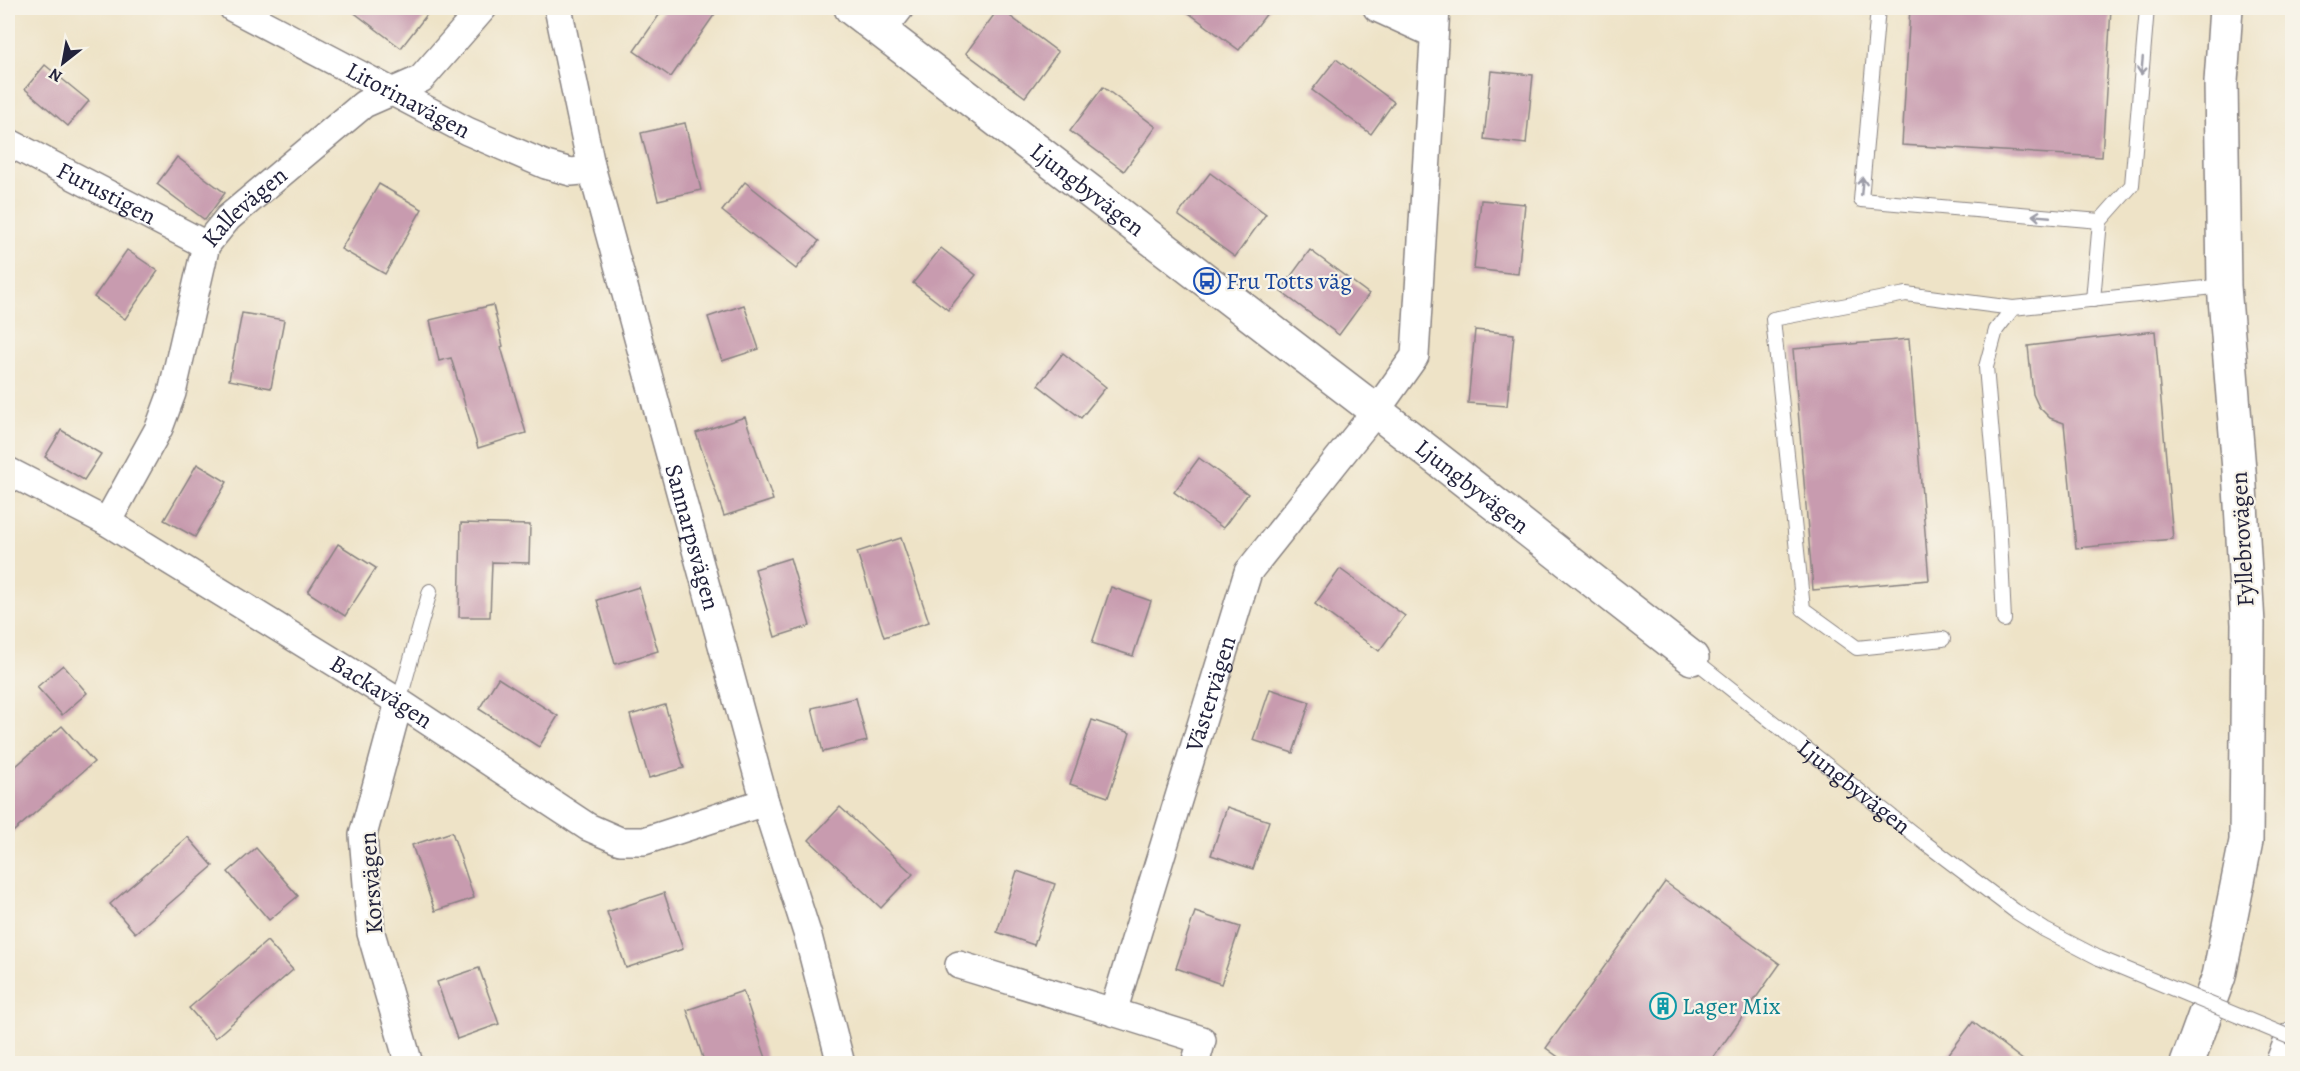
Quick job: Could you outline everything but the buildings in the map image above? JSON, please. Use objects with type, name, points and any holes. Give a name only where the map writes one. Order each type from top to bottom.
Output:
[{"type":"main road","name":"Ljungbyvägen","points":[[851,8],[891,19],[1376,411],[1692,658]]},
{"type":"main road","name":"Fyllebrovägen","points":[[2187,1064],[2219,976],[2246,841],[2248,624],[2224,286],[2221,82],[2226,8]]},
{"type":"main road","points":[[2282,1064],[2292,1039]]},
{"type":"street","name":"Litorinavägen","points":[[232,8],[467,131],[546,165],[571,172],[592,170]]},
{"type":"street","name":"Kallevägen","points":[[107,522],[162,419],[172,393],[206,245],[228,218],[364,104],[421,79],[483,8]]},
{"type":"street","name":"Sannarpsvägen","points":[[558,8],[592,170],[765,802],[808,936],[841,1064]]},
{"type":"street","points":[[1376,411],[1415,356],[1435,21],[1377,8]]},
{"type":"street","name":"Furustigen","points":[[8,142],[206,245]]},
{"type":"street","name":"Västervägen","points":[[1113,1012],[1248,572],[1376,411]]},
{"type":"street","name":"Backavägen","points":[[8,471],[107,522],[399,702],[588,827],[620,841],[644,840],[765,802]]},
{"type":"street","name":"Korsvägen","points":[[399,702],[363,835],[371,933],[409,1064]]},
{"type":"street","points":[[958,965],[1202,1040],[1195,1064]]},
{"type":"lane","points":[[1878,8],[1861,200],[2100,221]]},
{"type":"lane","points":[[2093,300],[2100,221],[2132,185],[2147,8]]},
{"type":"lane","points":[[1943,639],[1857,648],[1803,609],[1773,319],[1906,294],[2013,308],[2224,286]]},
{"type":"lane","points":[[2004,620],[1999,516],[1986,367],[1996,330],[2013,308]]},
{"type":"lane","points":[[399,702],[430,591]]},
{"type":"lane","name":"Ljungbyvägen","points":[[1692,658],[2014,911],[2099,958],[2292,1039]]},
{"type":"place","name":"Fru Totts väg","points":[[1207,281]]},
{"type":"place","name":"Lager Mix","points":[[1663,1006]]}]
